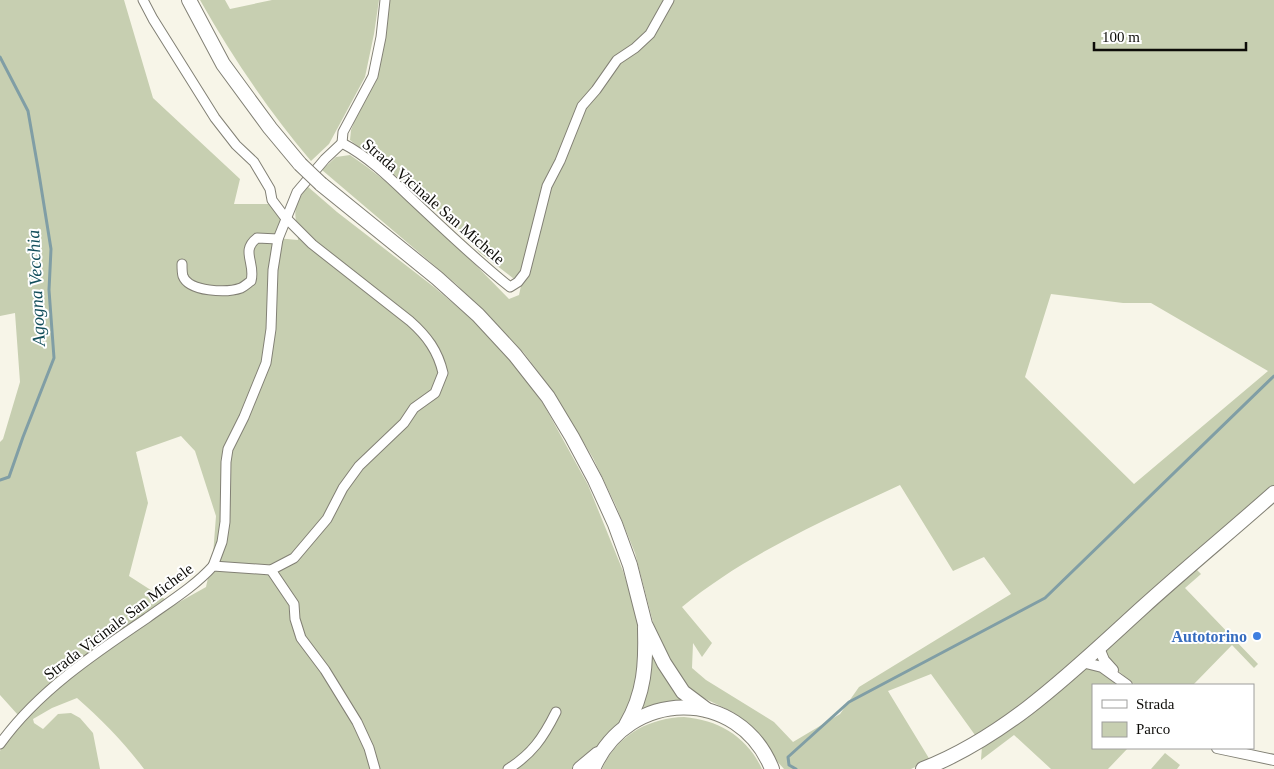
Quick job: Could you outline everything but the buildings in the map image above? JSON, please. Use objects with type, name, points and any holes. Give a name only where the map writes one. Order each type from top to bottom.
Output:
[{"type":"main road","points":[[189,0],[224,64],[270,128],[300,164],[321,184],[437,278],[478,315],[515,355],[548,397],[595,480],[615,524],[630,565],[645,624],[664,663],[683,692],[707,710]]},
{"type":"main road","points":[[924,769],[959,752],[1024,710],[1099,648],[1143,607],[1274,493]]},
{"type":"main road","points":[[593,769],[602,751],[625,726],[634,711],[646,665],[645,624]]},
{"type":"main road","points":[[625,726],[643,716],[663,709],[685,707],[707,710],[726,717],[744,729],[760,745],[773,767]]},
{"type":"main road","points":[[580,769],[602,751]]},
{"type":"street","points":[[143,0],[202,99],[236,145],[254,162],[270,189],[272,200],[286,218],[312,244],[424,334],[435,348],[443,373],[435,393],[414,408],[404,423],[360,466],[343,488],[327,520],[308,543],[294,558],[271,570],[294,604],[302,638],[325,670],[357,722],[369,748],[375,769]]},
{"type":"street","points":[[342,143],[343,132],[373,76],[381,37],[385,0]]},
{"type":"street","name":"Strada Vicinale San Michele","points":[[0,744],[10,730],[38,702],[85,661],[185,591],[213,566],[222,542],[225,522],[228,449],[244,417],[266,363],[272,329],[273,270],[278,239],[297,192],[325,159],[342,143],[353,149],[377,167],[487,269],[510,287],[518,282],[525,273],[547,186],[560,161],[582,106],[617,60],[635,48],[650,34],[669,0]]},
{"type":"street","points":[[182,264],[183,277],[190,285],[202,289],[231,290],[242,287],[251,281],[253,271],[248,253],[252,242],[257,238],[278,239]]},
{"type":"street","name":"Strada Vicinale San Michele","points":[[213,566],[271,570]]},
{"type":"street","points":[[1099,648],[1104,660],[1126,684]]},
{"type":"street","points":[[1082,662],[1102,667],[1126,684]]},
{"type":"street","points":[[508,769],[523,760],[544,737],[556,712]]},
{"type":"street","points":[[1222,749],[1274,760]]},
{"type":"green space","points":[[0,0],[124,0],[153,98],[240,179],[234,204],[275,204],[284,216],[276,238],[298,240],[295,212],[298,201],[307,186],[475,322],[511,360],[544,405],[588,485],[623,571],[638,619],[641,639],[639,678],[624,718],[574,769],[515,769],[518,760],[502,769],[144,769],[129,750],[77,698],[52,708],[33,719],[34,723],[43,729],[58,714],[71,713],[80,718],[93,733],[100,769],[0,769],[0,751],[18,715],[0,695],[0,442],[3,439],[20,382],[15,313],[0,316]],"holes":[[[181,436],[195,451],[216,516],[213,555],[206,587],[174,605],[129,576],[148,503],[136,452]]]},
{"type":"green space","points":[[200,0],[225,0],[230,9],[272,0],[379,0],[365,77],[329,144],[311,161],[280,123],[252,83]]},
{"type":"green space","points":[[388,0],[1274,0],[1274,487],[1026,702],[975,735],[931,674],[888,691],[930,760],[911,769],[784,769],[775,759],[761,736],[749,724],[733,712],[695,694],[671,666],[654,626],[635,553],[616,506],[593,458],[552,390],[524,353],[456,284],[322,170],[336,157],[350,155],[393,187],[413,205],[509,299],[519,295],[521,286],[518,282],[479,252],[465,236],[416,192],[350,140],[351,130],[361,105]],"holes":[[[1051,294],[1123,303],[1151,303],[1268,371],[1134,484],[1025,377]],[[900,485],[953,571],[984,557],[1011,594],[859,687],[840,714],[793,742],[774,722],[706,680],[692,668],[693,643],[702,657],[712,643],[682,607],[733,570],[759,554]]]},
{"type":"green space","points":[[1197,570],[1201,574],[1185,588],[1258,664],[1254,668],[1232,645],[1194,684],[1134,684],[1112,664],[1105,648]]},
{"type":"green space","points":[[653,652],[685,701],[660,703],[641,710]]},
{"type":"green space","points":[[1099,668],[1118,684],[1092,684],[1092,749],[1127,749],[1108,769],[1051,769],[1014,735],[981,760],[982,746],[1082,669]]},
{"type":"green space","points":[[684,717],[709,722],[731,732],[748,748],[762,769],[602,769],[616,747],[636,731],[659,721]]},
{"type":"green space","points":[[1165,753],[1180,765],[1177,769],[1151,769]]},
{"type":"waterway","name":"Agogna Vecchia","points":[[0,57],[28,111],[51,249],[49,290],[54,358],[9,477],[0,480]]},
{"type":"waterway","points":[[796,769],[789,765],[788,757],[849,702],[1045,598],[1274,376]]},
{"type":"place","name":"Autotorino","points":[[1257,636]]}]
